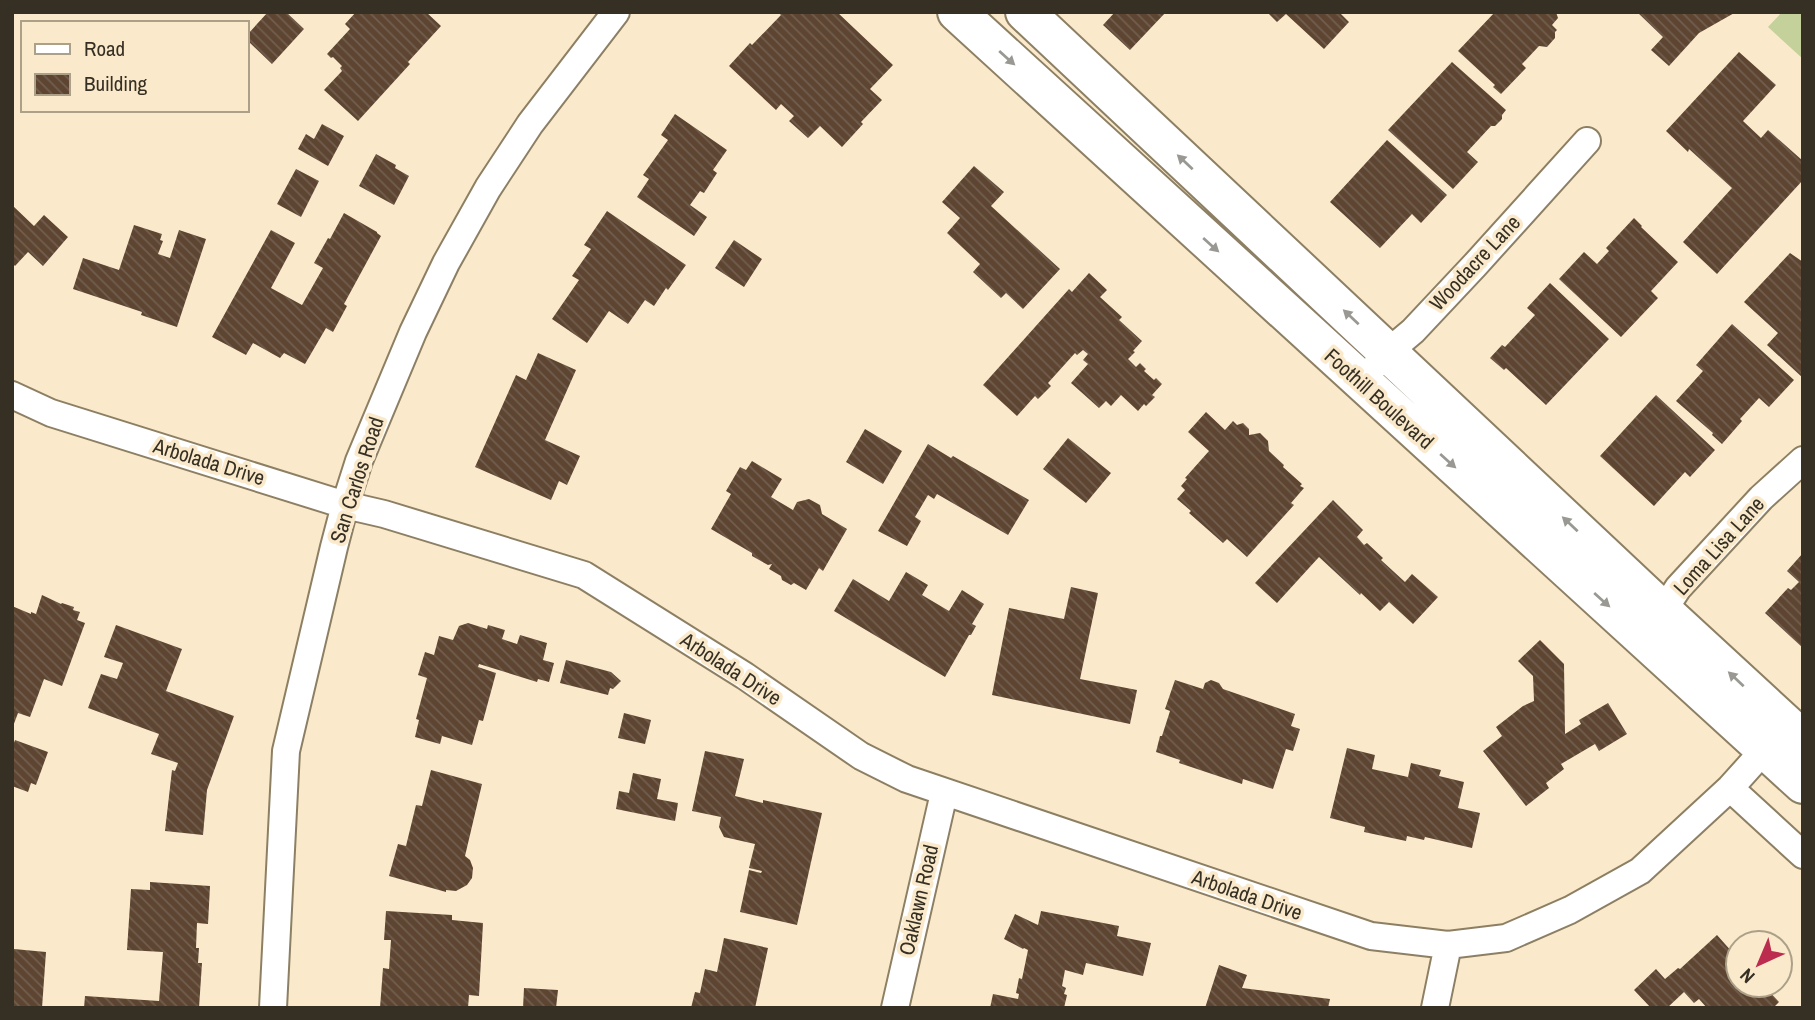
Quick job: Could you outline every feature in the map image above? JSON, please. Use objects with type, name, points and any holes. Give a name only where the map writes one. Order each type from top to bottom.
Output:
[{"type":"main road","name":"Foothill Boulevard","points":[[957,12],[1361,382],[1651,623],[1784,738],[1803,784]]},
{"type":"main road","name":"Foothill Boulevard","points":[[1024,12],[1388,352],[1651,623]]},
{"type":"street","name":"San Carlos Road","points":[[273,1008],[286,751],[345,505],[359,461],[413,331],[488,188],[530,124],[616,12]]},
{"type":"street","name":"Woodacre Lane","points":[[1361,382],[1475,265],[1587,141]]},
{"type":"street","name":"Arbolada Drive","points":[[12,395],[51,413],[345,505],[384,514],[584,575],[745,676],[861,756],[907,779],[1371,936],[1448,945],[1506,938],[1570,910],[1640,871],[1784,738]]},
{"type":"street","name":"Loma Lisa Lane","points":[[1651,623],[1678,588],[1761,498],[1803,460]]},
{"type":"street","points":[[1730,788],[1803,855]]},
{"type":"street","name":"Oaklawn Road","points":[[895,1008],[944,793]]},
{"type":"street","points":[[1435,1008],[1448,945]]},
{"type":"green space","points":[[1782,12],[1803,12],[1803,59],[1768,27]]},
{"type":"building","points":[[268,12],[286,12],[304,29],[272,64],[248,41],[248,34]]},
{"type":"building","points":[[356,12],[426,12],[441,26],[358,121],[324,90],[342,71],[342,66],[327,54],[350,29],[345,24]]},
{"type":"building","points":[[778,12],[837,12],[893,65],[870,89],[882,100],[842,147],[820,126],[808,138],[789,121],[794,116],[781,104],[776,110],[729,66],[781,15]]},
{"type":"building","points":[[1115,12],[1166,12],[1130,50],[1103,25]]},
{"type":"building","points":[[1267,12],[1339,12],[1349,22],[1324,49],[1286,14],[1277,22]]},
{"type":"building","points":[[1495,12],[1556,12],[1558,18],[1552,25],[1557,30],[1555,38],[1547,47],[1539,46],[1522,64],[1526,68],[1501,94],[1493,87],[1495,85],[1458,51]]},
{"type":"building","points":[[1637,12],[1736,12],[1699,33],[1669,66],[1651,50],[1663,37]]},
{"type":"building","points":[[1739,52],[1776,85],[1743,121],[1761,138],[1768,130],[1803,161],[1803,180],[1717,274],[1683,242],[1732,188],[1666,131]]},
{"type":"building","points":[[1452,62],[1506,110],[1502,119],[1495,126],[1491,126],[1467,152],[1478,162],[1453,189],[1388,130]]},
{"type":"building","points":[[675,114],[727,150],[713,170],[717,173],[704,193],[700,191],[690,205],[707,217],[694,236],[637,197],[649,179],[643,175],[668,140],[661,135]]},
{"type":"building","points":[[322,124],[344,136],[328,166],[298,149],[306,134],[314,139]]},
{"type":"building","points":[[1387,140],[1447,195],[1421,223],[1412,214],[1380,248],[1330,202]]},
{"type":"building","points":[[376,154],[409,176],[394,205],[359,186]]},
{"type":"building","points":[[974,166],[1004,192],[991,206],[1060,269],[1023,309],[1006,293],[1001,298],[973,272],[980,264],[947,233],[960,218],[942,202]]},
{"type":"building","points":[[296,169],[319,181],[301,217],[277,204]]},
{"type":"building","points":[[12,205],[34,226],[44,215],[68,237],[43,266],[28,252],[15,266],[12,263]]},
{"type":"building","points":[[607,211],[686,265],[654,306],[645,300],[628,324],[609,311],[587,343],[552,319],[579,280],[572,276],[591,249],[584,245]]},
{"type":"building","points":[[344,213],[381,236],[344,304],[347,306],[333,332],[326,328],[305,364],[284,353],[280,358],[253,343],[246,355],[212,337],[271,230],[295,243],[271,288],[302,305],[323,268],[314,263]]},
{"type":"building","points":[[1634,218],[1678,262],[1651,291],[1658,298],[1621,337],[1559,279],[1584,252],[1597,264],[1609,251],[1606,248]]},
{"type":"building","points":[[134,225],[162,234],[160,240],[163,241],[158,254],[170,258],[179,230],[206,239],[177,327],[73,289],[83,258],[119,270]]},
{"type":"building","points":[[734,240],[762,259],[744,287],[715,268]]},
{"type":"building","points":[[1790,253],[1803,262],[1803,378],[1767,345],[1778,333],[1744,302]]},
{"type":"building","points":[[1089,273],[1107,290],[1100,297],[1122,317],[1119,320],[1142,341],[1128,359],[1136,367],[1140,363],[1146,369],[1144,371],[1162,384],[1152,395],[1155,397],[1138,411],[1121,395],[1111,406],[1106,401],[1099,408],[1071,383],[1088,364],[1083,360],[1088,354],[1083,350],[1077,355],[1075,353],[1048,383],[1051,386],[1038,399],[1035,396],[1017,416],[983,385],[1069,289],[1072,292]]},
{"type":"building","points":[[1550,283],[1609,339],[1546,405],[1506,368],[1504,370],[1490,358],[1502,345],[1505,347],[1535,315],[1527,308]]},
{"type":"building","points":[[1732,324],[1794,380],[1769,407],[1759,398],[1722,444],[1676,401],[1703,371],[1696,365]]},
{"type":"building","points":[[538,353],[576,370],[545,440],[580,456],[567,485],[559,481],[551,500],[475,467],[516,375],[526,380]]},
{"type":"building","points":[[1656,395],[1715,450],[1690,477],[1685,472],[1654,506],[1600,456]]},
{"type":"building","points":[[1206,412],[1225,430],[1233,421],[1237,425],[1243,423],[1249,429],[1249,435],[1260,433],[1268,441],[1269,451],[1304,488],[1291,503],[1294,505],[1247,557],[1227,539],[1223,543],[1177,499],[1185,490],[1181,486],[1187,479],[1185,478],[1209,451],[1188,432]]},
{"type":"building","points":[[865,429],[902,451],[883,484],[846,462]]},
{"type":"building","points":[[1068,438],[1111,473],[1086,503],[1043,469]]},
{"type":"building","points":[[928,444],[1029,500],[1008,535],[937,494],[934,499],[928,495],[915,517],[921,521],[907,546],[878,531]]},
{"type":"building","points":[[752,461],[782,479],[771,497],[793,510],[797,502],[809,499],[820,505],[822,514],[847,529],[823,571],[819,568],[806,590],[782,580],[781,576],[769,569],[772,564],[768,565],[752,556],[752,553],[711,529],[731,494],[726,491],[740,467],[746,470]]},
{"type":"building","points":[[1333,500],[1363,530],[1357,537],[1364,545],[1367,543],[1405,582],[1412,574],[1438,597],[1413,624],[1389,602],[1380,611],[1319,557],[1277,603],[1255,583]]},
{"type":"building","points":[[1803,553],[1803,648],[1765,613],[1788,588],[1791,590],[1799,582],[1787,571]]},
{"type":"building","points":[[906,572],[928,585],[922,595],[949,611],[962,590],[984,604],[972,624],[976,626],[945,677],[834,611],[853,579],[889,601]]},
{"type":"building","points":[[1071,587],[1098,593],[1080,679],[1137,690],[1130,724],[992,695],[1009,608],[1064,619]]},
{"type":"building","points":[[42,595],[74,607],[73,610],[80,612],[77,620],[85,623],[62,686],[44,679],[30,717],[18,713],[12,729],[12,606],[36,614]]},
{"type":"building","points":[[468,623],[487,629],[488,625],[505,630],[502,639],[517,644],[520,635],[547,643],[543,660],[554,663],[549,682],[538,679],[537,682],[479,664],[478,667],[496,673],[483,721],[479,720],[472,745],[442,736],[440,744],[415,737],[419,720],[416,719],[427,678],[418,675],[425,652],[434,655],[439,636],[453,640],[459,626]]},
{"type":"building","points":[[116,625],[182,649],[166,691],[234,716],[207,790],[203,835],[165,831],[172,770],[175,771],[178,763],[151,754],[159,734],[88,708],[101,674],[117,679],[123,663],[104,657]]},
{"type":"building","points":[[1540,640],[1564,664],[1565,734],[1581,724],[1579,720],[1608,703],[1627,734],[1599,751],[1595,744],[1561,764],[1564,769],[1546,783],[1549,788],[1526,806],[1483,751],[1502,736],[1496,727],[1534,701],[1533,676],[1518,661]]},
{"type":"building","points":[[566,660],[611,672],[621,681],[613,689],[610,688],[608,695],[560,683]]},
{"type":"building","points":[[1175,680],[1203,689],[1205,683],[1211,680],[1219,683],[1223,689],[1295,714],[1291,726],[1300,729],[1293,751],[1286,749],[1273,789],[1243,779],[1242,784],[1179,763],[1180,760],[1156,752],[1170,711],[1165,709]]},
{"type":"building","points":[[624,713],[651,720],[645,744],[618,738]]},
{"type":"building","points":[[15,740],[48,752],[36,785],[31,783],[28,792],[12,786],[12,748]]},
{"type":"building","points":[[1347,748],[1375,755],[1372,769],[1408,777],[1411,763],[1441,770],[1439,776],[1464,782],[1458,808],[1480,813],[1472,848],[1425,837],[1424,840],[1407,836],[1406,841],[1364,832],[1365,827],[1330,818]]},
{"type":"building","points":[[705,751],[744,759],[735,796],[822,813],[797,925],[740,912],[749,870],[762,871],[749,868],[755,844],[724,837],[719,827],[721,817],[692,811]]},
{"type":"building","points":[[431,770],[482,784],[465,856],[473,868],[472,878],[467,885],[456,891],[446,892],[389,876],[398,844],[406,846],[416,805],[422,806]]},
{"type":"building","points":[[633,773],[661,779],[657,799],[678,803],[675,821],[616,809],[619,791],[629,793]]},
{"type":"building","points":[[150,882],[210,886],[208,924],[197,923],[196,948],[199,948],[198,963],[202,963],[199,1008],[84,1008],[85,996],[159,1001],[163,952],[127,950],[131,889],[150,890]]},
{"type":"building","points":[[386,911],[452,915],[452,920],[483,923],[479,996],[469,995],[468,1008],[380,1008],[383,968],[389,969],[391,940],[384,940]]},
{"type":"building","points":[[1041,911],[1119,926],[1117,936],[1151,943],[1143,976],[1086,963],[1083,975],[1065,970],[1062,986],[1066,988],[1064,994],[1067,995],[1064,1008],[990,1008],[993,994],[1018,999],[1019,994],[1016,993],[1019,978],[1022,979],[1028,950],[1004,939],[1015,914],[1038,925]]},
{"type":"building","points":[[1717,935],[1724,943],[1724,999],[1776,999],[1779,1002],[1773,1008],[1707,1008],[1699,999],[1694,1003],[1684,992],[1667,1008],[1651,1008],[1634,990],[1656,969],[1665,979]]},
{"type":"building","points":[[724,938],[768,948],[755,1008],[691,1008],[695,992],[700,993],[705,969],[717,972]]},
{"type":"building","points":[[14,949],[46,952],[42,1008],[12,1008]]},
{"type":"building","points":[[1219,965],[1247,975],[1242,988],[1330,999],[1328,1008],[1205,1008]]},
{"type":"building","points":[[524,988],[558,990],[556,1008],[523,1008]]}]
